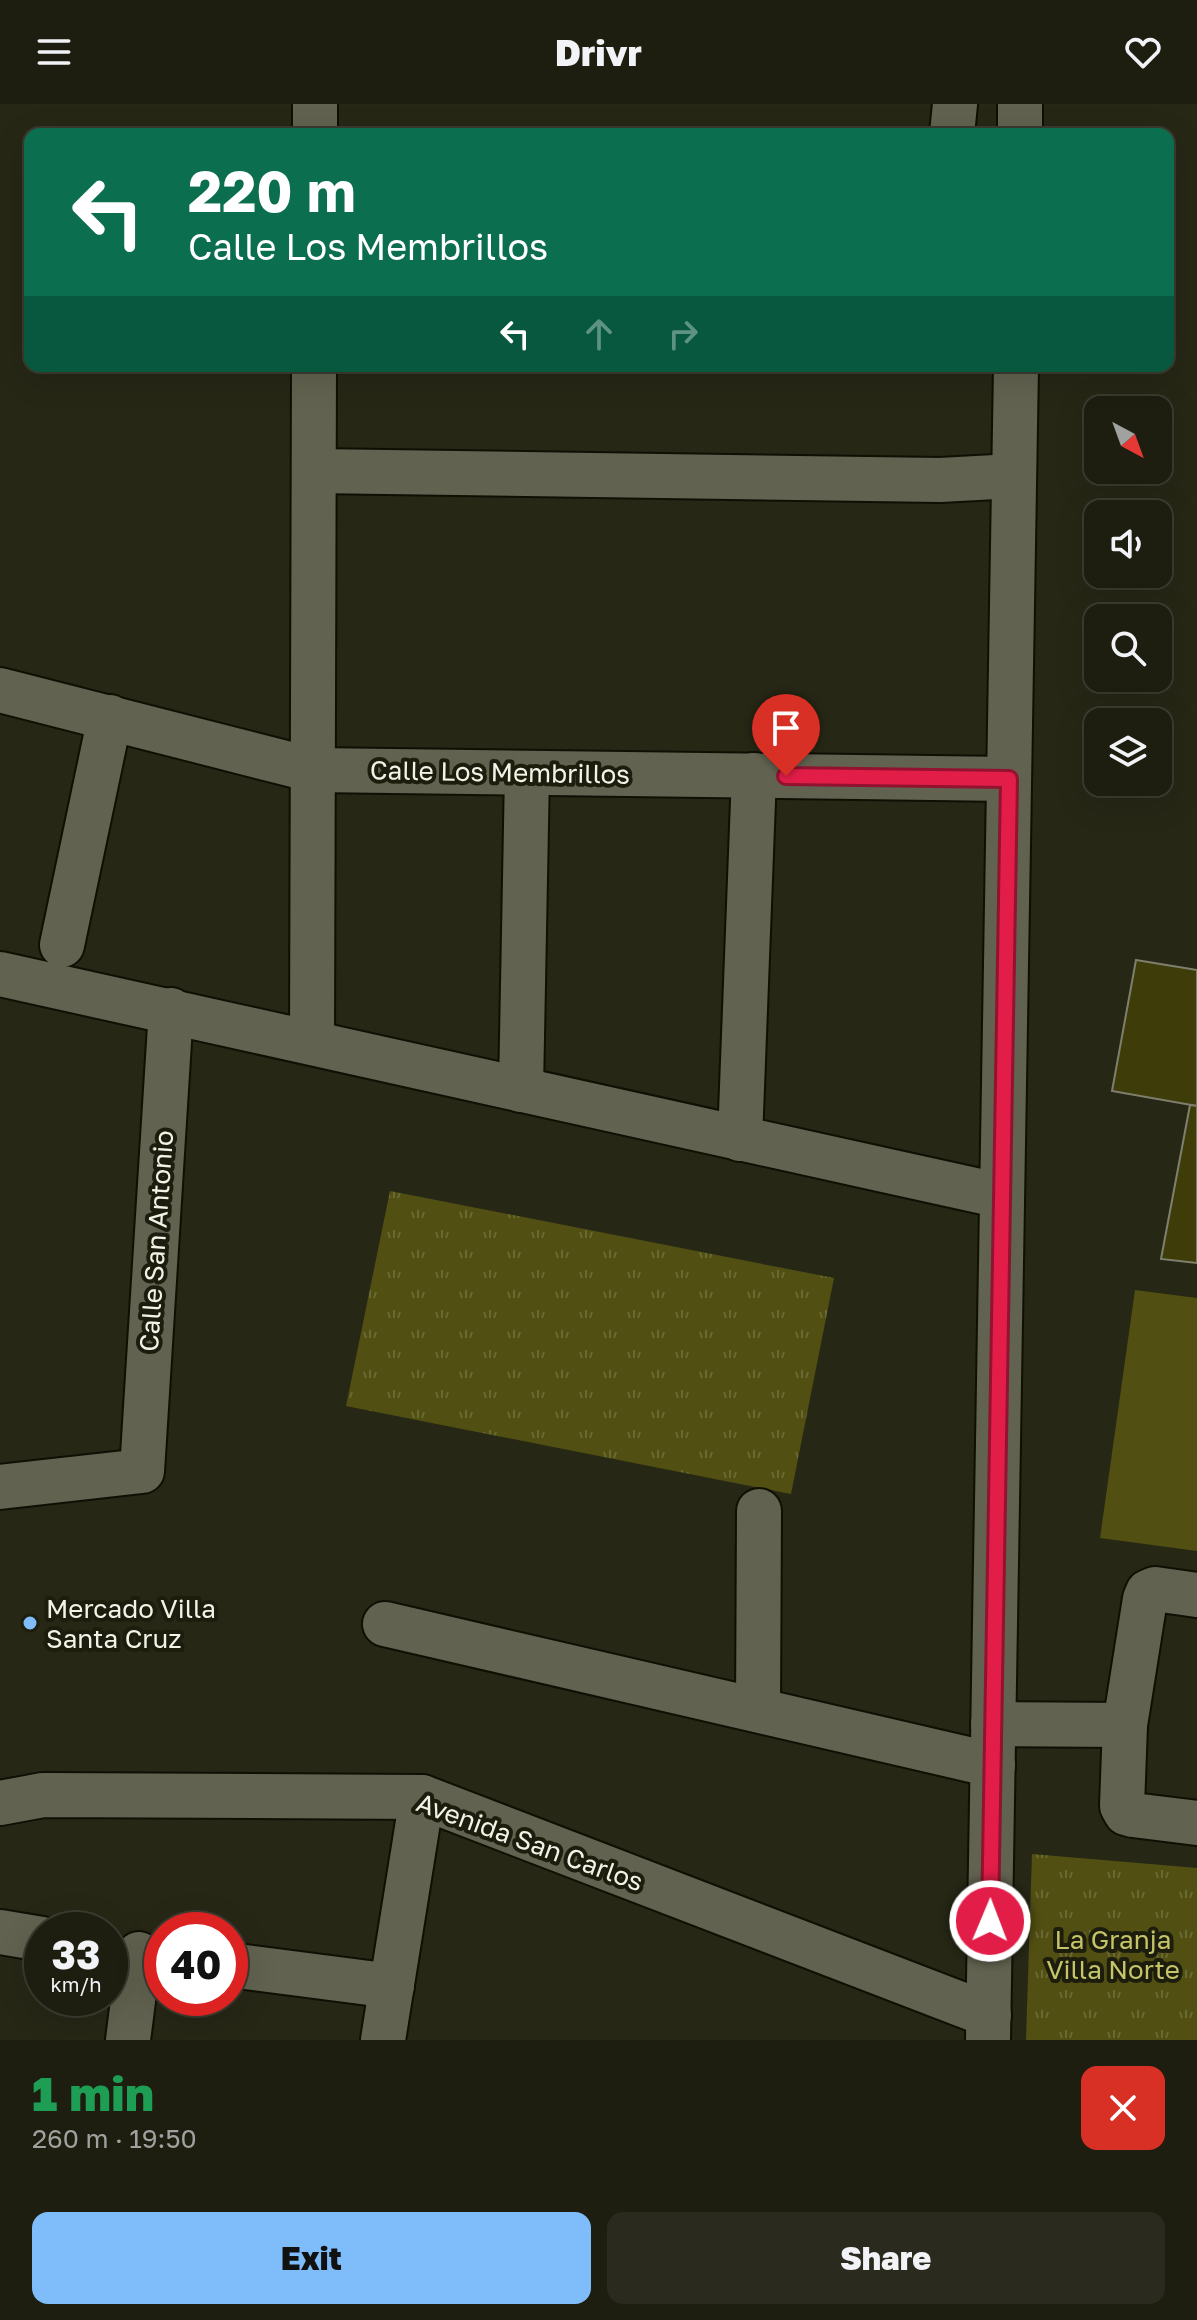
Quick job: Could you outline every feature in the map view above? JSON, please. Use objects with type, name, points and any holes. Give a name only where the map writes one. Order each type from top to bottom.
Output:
[{"type":"street","points":[[315,104],[315,128]]},
{"type":"street","points":[[953,128],[955,104]]},
{"type":"street","points":[[1020,104],[1020,128]]},
{"type":"street","points":[[312,1041],[314,372]]},
{"type":"street","points":[[988,372],[1015,458]]},
{"type":"street","points":[[988,2027],[1016,372]]},
{"type":"street","points":[[314,471],[940,480],[1015,458]]},
{"type":"street","name":"Calle Los Membrillos","points":[[0,690],[313,770],[1009,779]]},
{"type":"street","points":[[62,945],[110,717]]},
{"type":"street","points":[[521,1090],[527,773]]},
{"type":"street","points":[[740,1139],[754,775]]},
{"type":"street","points":[[0,974],[1002,1196]]},
{"type":"street","name":"Calle San Antonio","points":[[0,1487],[142,1471],[171,1010]]},
{"type":"street","points":[[758,1710],[759,1511]]},
{"type":"street","points":[[1197,1595],[1155,1589],[1148,1592],[1145,1599],[1125,1725],[1122,1806],[1126,1813],[1133,1815],[1197,1823]]},
{"type":"street","points":[[385,1624],[758,1710],[993,1744],[1125,1725]]},
{"type":"street","name":"Avenida San Carlos","points":[[0,1803],[43,1795],[422,1797],[988,2027]]},
{"type":"street","points":[[383,2040],[422,1797]]},
{"type":"street","points":[[0,1932],[24,1936]]},
{"type":"street","points":[[128,2040],[137,1954]]},
{"type":"street","points":[[248,1967],[392,1986]]},
{"type":"green space","points":[[390,1191],[834,1278],[791,1494],[346,1406]]},
{"type":"green space","points":[[1135,1290],[1197,1298],[1197,1551],[1100,1538]]},
{"type":"green space","name":"La Granja Villa Norte","points":[[1032,1854],[1197,1868],[1197,2040],[1026,2040]]},
{"type":"building","points":[[1136,960],[1197,970],[1197,1106],[1112,1091]]},
{"type":"building","points":[[1190,1105],[1197,1106],[1197,1263],[1161,1259]]},
{"type":"place","name":"Mercado Villa Santa Cruz","points":[[30,1623]]},
{"type":"route","points":[[786,776],[1009,779],[990,1921]]}]
